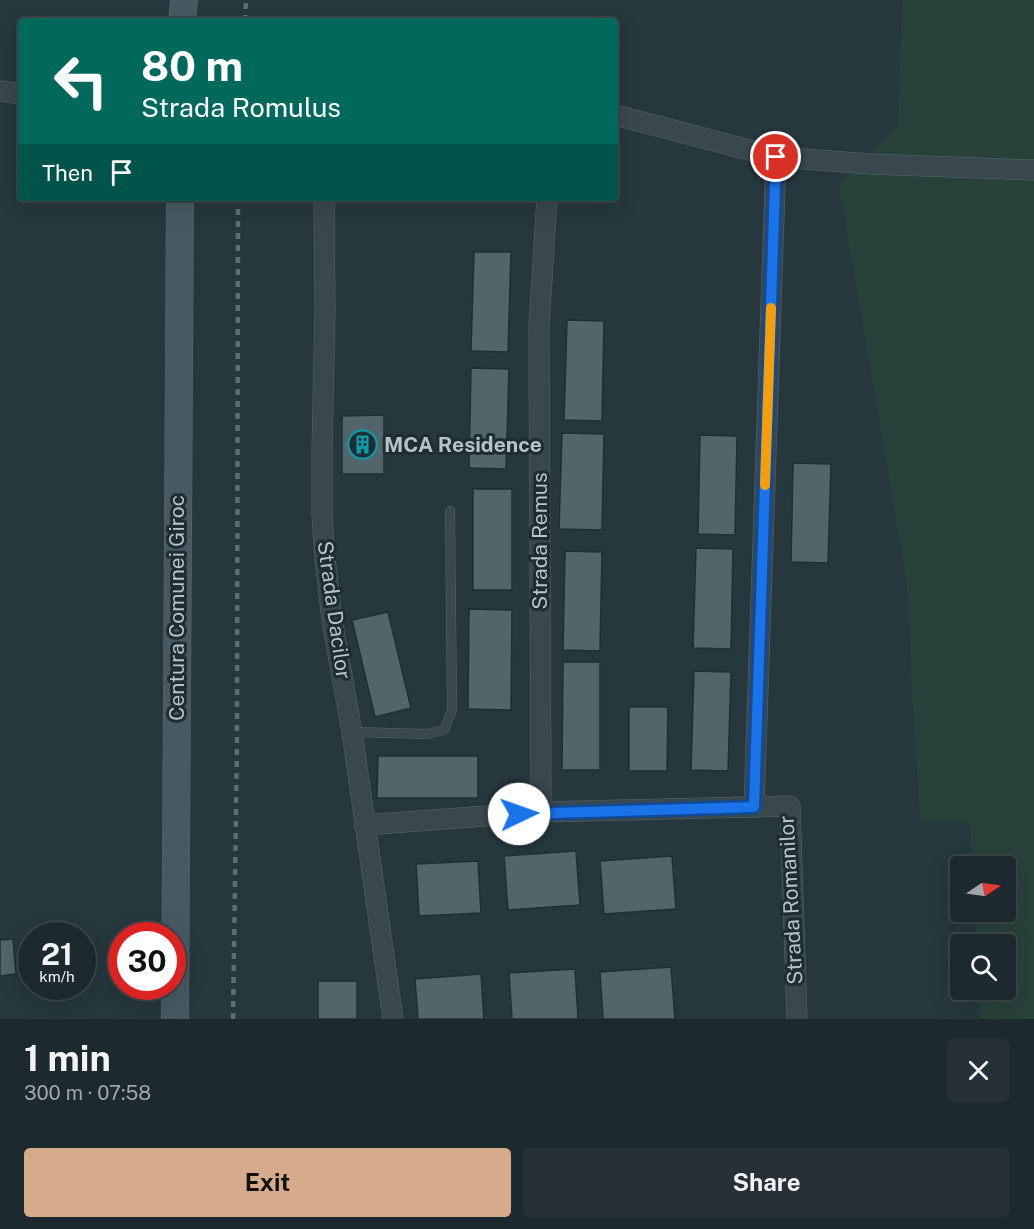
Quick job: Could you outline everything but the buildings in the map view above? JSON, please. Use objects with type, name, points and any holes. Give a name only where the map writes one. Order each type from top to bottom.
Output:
[{"type":"main road","points":[[182,18],[184,0]]},
{"type":"main road","name":"Centura Comunei Giroc","points":[[175,1019],[180,201]]},
{"type":"street","points":[[0,91],[18,94]]},
{"type":"street","points":[[618,116],[776,157],[871,164],[1034,170]]},
{"type":"street","points":[[754,807],[776,157]]},
{"type":"street","name":"Strada Dacilor","points":[[324,201],[322,514],[325,558],[332,621],[352,732],[393,1019]]},
{"type":"street","name":"Strada Remus","points":[[541,812],[539,327],[547,201]]},
{"type":"street","name":"Strada Romanilor","points":[[364,825],[541,812],[790,806],[797,1019]]},
{"type":"lane","points":[[352,732],[427,734],[444,730],[452,710],[450,511]]},
{"type":"green space","points":[[902,0],[1034,0],[1034,1019],[980,1019],[979,1000],[1016,1000],[1016,934],[975,934],[975,922],[1016,922],[1016,856],[972,856],[970,822],[920,822],[906,578],[839,185],[898,126]]},
{"type":"railway","points":[[245,18],[246,0]]},
{"type":"railway","points":[[233,1019],[237,744],[238,201]]},
{"type":"slow traffic","points":[[765,485],[771,308]]},
{"type":"place","name":"MCA Residence","points":[[363,445]]},
{"type":"route","points":[[519,814],[754,807],[776,157]]}]
